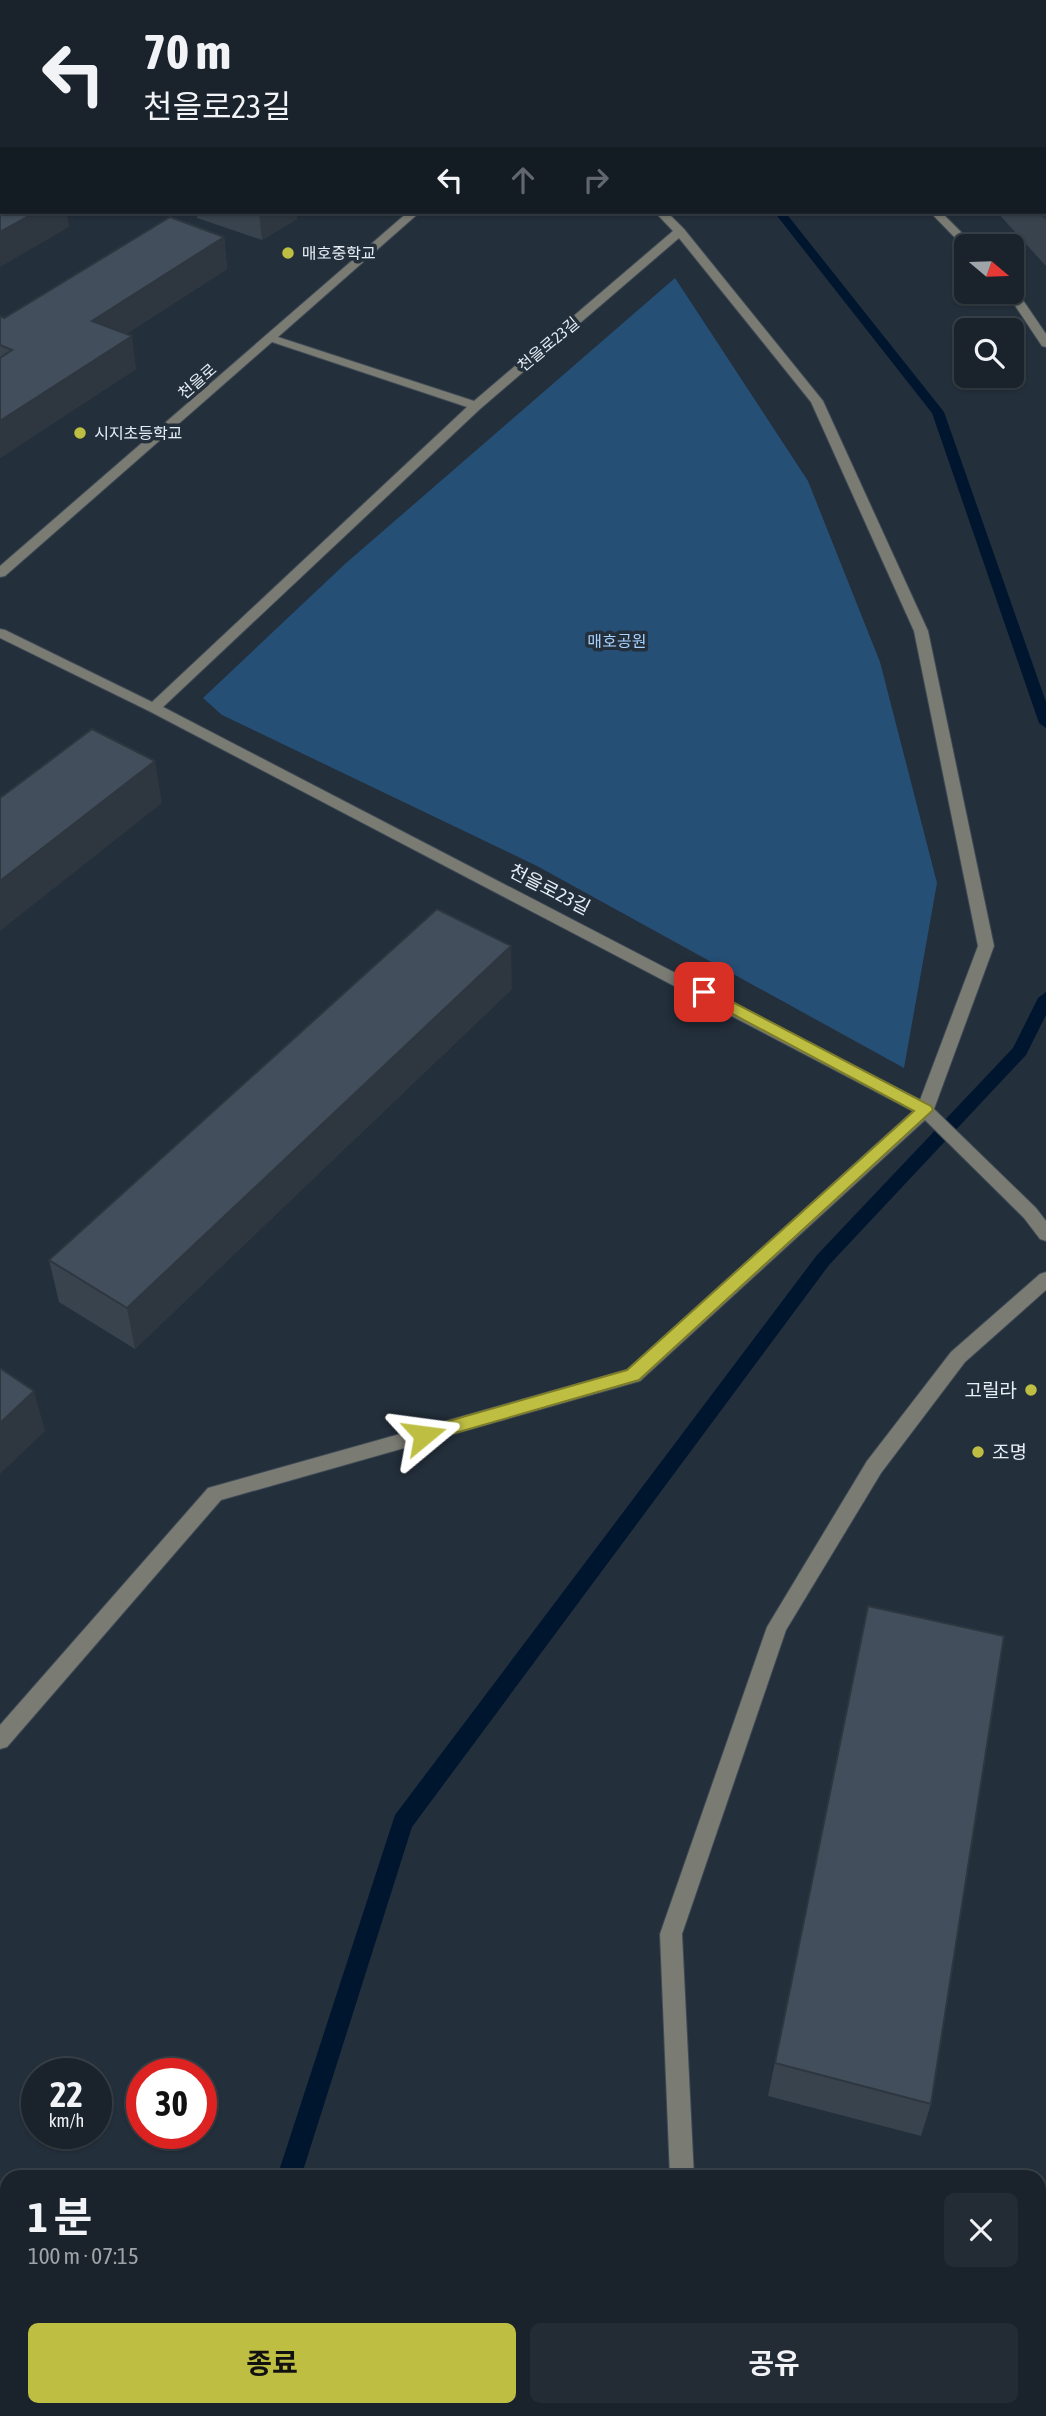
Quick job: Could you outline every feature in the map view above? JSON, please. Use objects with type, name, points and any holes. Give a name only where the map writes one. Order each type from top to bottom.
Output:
[{"type":"street","name":"천을로","points":[[0,573],[412,214]]},
{"type":"street","points":[[0,1740],[215,1494],[633,1376],[925,1110],[986,946],[921,631],[817,401],[663,214]]},
{"type":"street","points":[[937,214],[957,234]]},
{"type":"street","name":"천을로23길","points":[[154,708],[476,406],[680,232]]},
{"type":"street","points":[[1020,304],[1046,343]]},
{"type":"street","points":[[270,338],[476,406]]},
{"type":"street","name":"천을로23길","points":[[0,633],[154,708],[925,1110],[1030,1213],[1046,1234]]},
{"type":"street","points":[[682,2170],[671,1934],[778,1627],[873,1467],[958,1357],[1046,1279]]},
{"type":"green space","name":"매호공원","points":[[675,278],[808,481],[880,662],[937,883],[904,1068],[537,866],[222,715],[203,698],[345,564]]},
{"type":"building","points":[[0,214],[32,214],[0,232]]},
{"type":"building","points":[[170,217],[224,237],[92,321],[132,336],[0,421],[0,358],[12,350],[0,345],[0,316],[4,318]]},
{"type":"building","points":[[92,729],[155,761],[0,881],[0,798]]},
{"type":"building","points":[[437,909],[511,946],[127,1308],[49,1260]]},
{"type":"building","points":[[0,1368],[34,1391],[0,1423]]},
{"type":"building","points":[[868,1606],[1004,1636],[931,2104],[775,2063]]},
{"type":"waterway","points":[[781,214],[938,412],[1046,723]]},
{"type":"waterway","points":[[291,2170],[403,1822],[823,1260],[1020,1051],[1046,998]]},
{"type":"place","name":"매호중학교","points":[[288,253]]},
{"type":"place","name":"시지초등학교","points":[[80,433]]},
{"type":"place","name":"고릴라","points":[[1031,1390]]},
{"type":"place","name":"조명","points":[[978,1452]]},
{"type":"route","points":[[424,1435],[633,1376],[925,1110],[704,992]]}]
